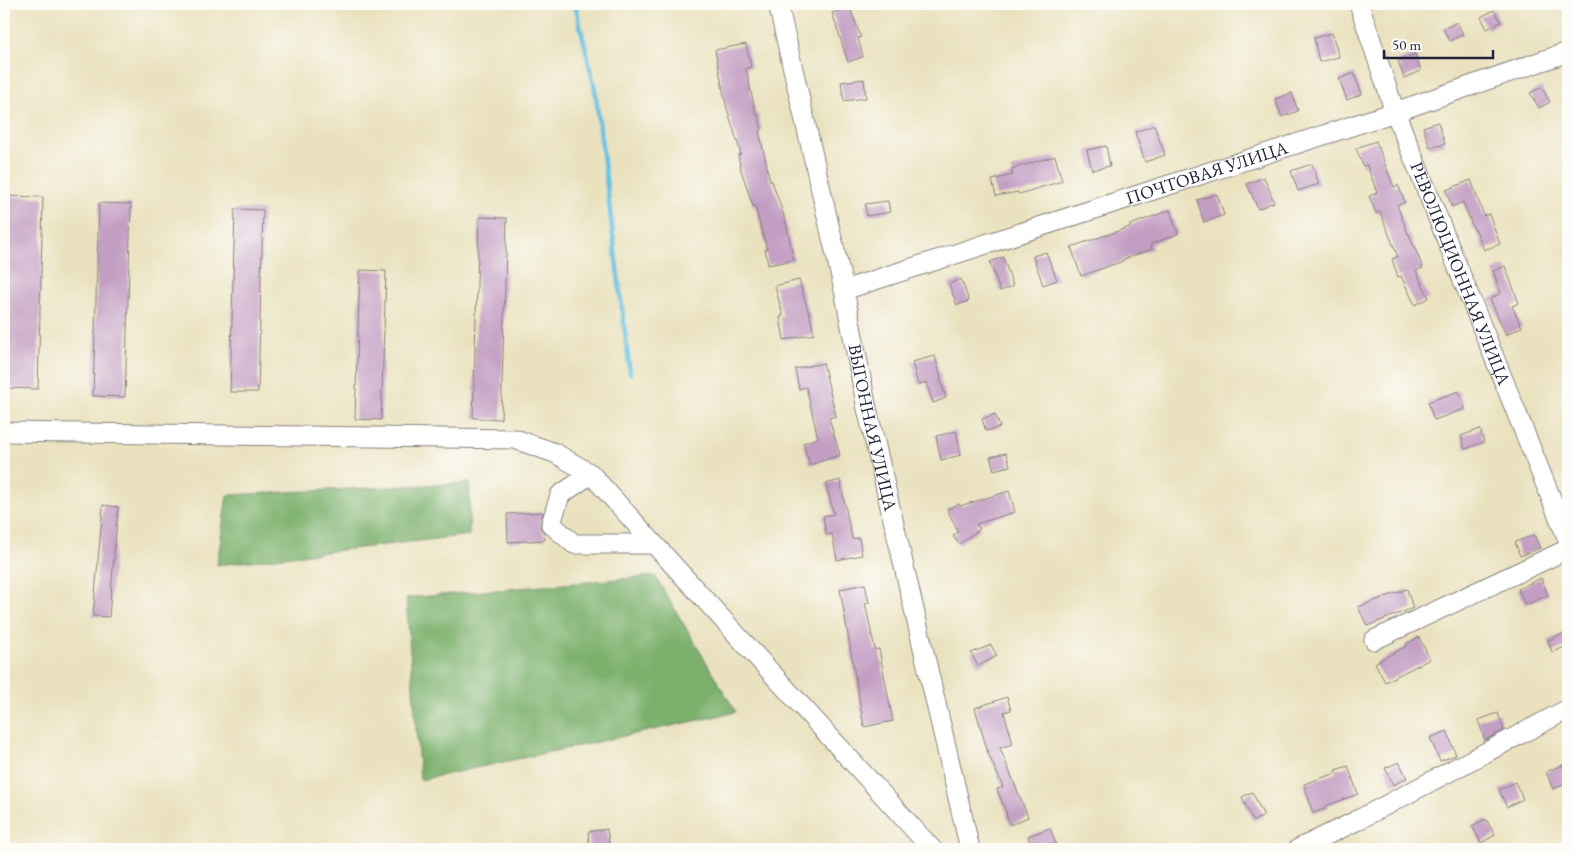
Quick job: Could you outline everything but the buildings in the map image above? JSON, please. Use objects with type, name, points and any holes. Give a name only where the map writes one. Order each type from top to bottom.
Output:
[{"type":"street","name":"ВЫГОННАЯ УЛИЦА","points":[[778,4],[844,290],[866,404],[970,849]]},
{"type":"street","name":"РЕВОЛЮЦИОННАЯ УЛИЦА","points":[[1359,4],[1395,112],[1568,540]]},
{"type":"street","name":"ПОЧТОВАЯ УЛИЦА","points":[[844,290],[1395,112],[1568,52]]},
{"type":"street","points":[[4,432],[515,439],[555,453],[591,474],[932,849]]},
{"type":"street","points":[[591,474],[560,495],[551,524],[574,544],[654,544]]},
{"type":"street","points":[[1374,640],[1568,549]]},
{"type":"street","points":[[1298,849],[1356,821],[1568,709]]},
{"type":"green space","points":[[470,483],[469,535],[217,565],[227,495]]},
{"type":"green space","points":[[655,576],[736,712],[420,780],[406,598]]},
{"type":"waterway","points":[[575,4],[595,89],[630,373]]}]
